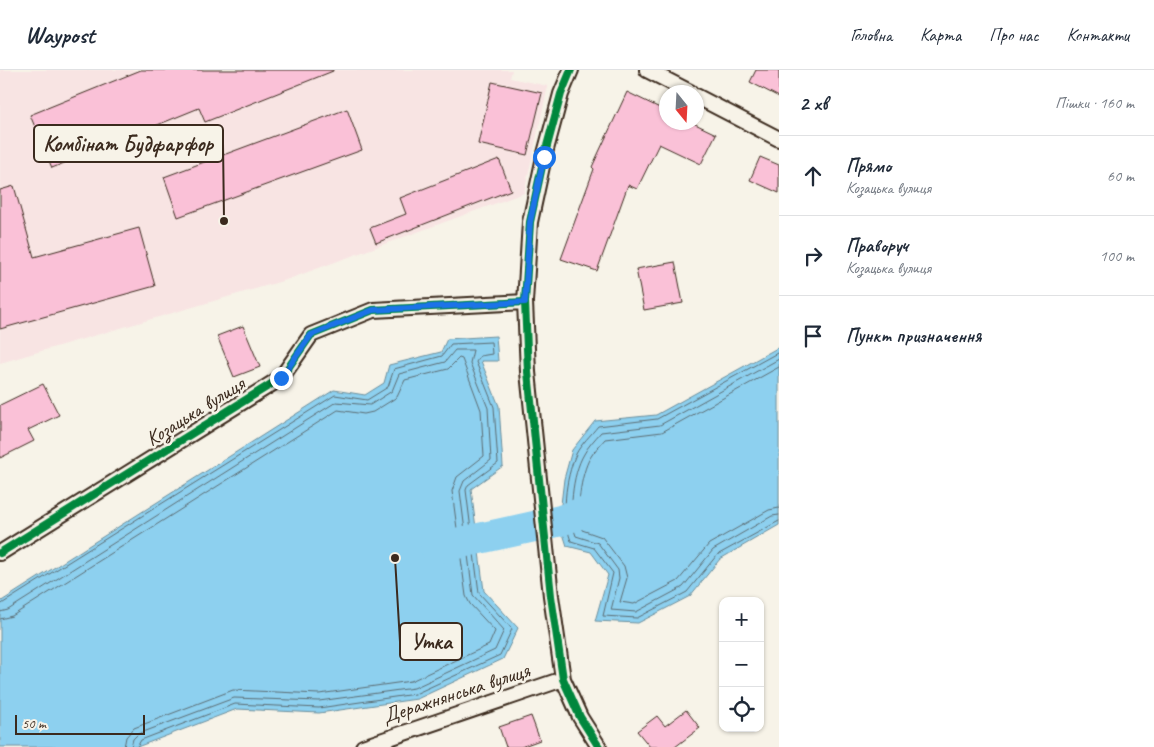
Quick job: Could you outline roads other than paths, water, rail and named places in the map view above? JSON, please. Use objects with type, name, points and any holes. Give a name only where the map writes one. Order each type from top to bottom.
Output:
[{"type":"street","points":[[571,70],[561,94],[544,157],[530,222],[525,302],[528,372],[550,587],[563,679],[580,717],[599,747]]},
{"type":"street","points":[[647,70],[676,85]]},
{"type":"street","points":[[704,100],[779,139]]},
{"type":"street","name":"Козацька вулиця","points":[[0,553],[281,378],[311,335],[373,310],[525,302]]},
{"type":"street","name":"Деражнянська вулиця","points":[[363,747],[563,679]]},
{"type":"water","points":[[496,336],[498,361],[481,361],[499,406],[503,466],[471,489],[484,591],[518,628],[503,659],[417,699],[319,713],[237,709],[137,747],[0,747],[0,602],[334,390],[365,395],[384,383],[389,365],[441,352],[447,339]]},
{"type":"water","points":[[779,347],[779,525],[720,559],[690,596],[638,623],[595,621],[608,575],[591,552],[567,546],[559,521],[564,479],[572,450],[595,421],[656,415]]},
{"type":"waterway","points":[[436,548],[559,521],[598,507]]},
{"type":"place","name":"Комбінат Будфарфор","points":[[224,221]]},
{"type":"place","name":"Утка","points":[[395,558]]}]
